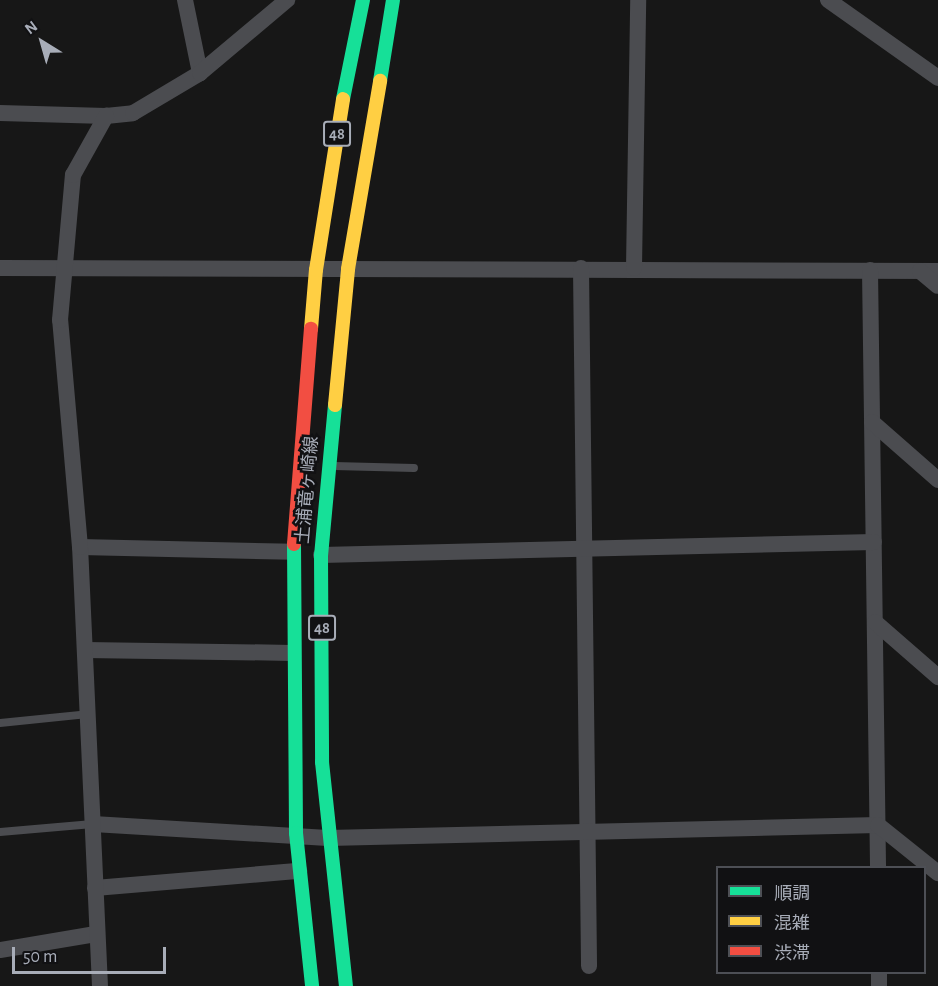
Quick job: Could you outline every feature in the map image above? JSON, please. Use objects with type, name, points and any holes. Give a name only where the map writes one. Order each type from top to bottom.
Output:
[{"type":"main road","name":"土浦竜ヶ崎線","points":[[312,986],[296,833],[292,653],[293,552],[316,270],[345,85],[363,0]]},
{"type":"main road","name":"土浦竜ヶ崎線","points":[[346,986],[328,838],[322,762],[321,555],[327,466],[348,269],[380,59],[393,0]]},
{"type":"street","points":[[185,0],[200,73]]},
{"type":"street","points":[[0,113],[106,116],[133,113],[200,73],[287,0]]},
{"type":"street","points":[[634,268],[638,0]]},
{"type":"street","points":[[828,0],[938,78]]},
{"type":"street","points":[[100,986],[80,547],[60,320],[73,175],[106,116]]},
{"type":"street","points":[[0,268],[316,270],[634,268],[938,271]]},
{"type":"street","points":[[581,268],[590,966]]},
{"type":"street","points":[[870,270],[878,866]]},
{"type":"street","points":[[920,271],[938,286]]},
{"type":"street","points":[[872,422],[938,480]]},
{"type":"street","points":[[321,555],[874,542]]},
{"type":"street","points":[[80,547],[293,552]]},
{"type":"street","points":[[875,622],[938,677]]},
{"type":"street","points":[[85,650],[292,653]]},
{"type":"street","points":[[93,824],[296,833],[328,838],[590,829],[878,825],[938,873]]},
{"type":"street","points":[[95,888],[299,871]]},
{"type":"street","points":[[0,950],[96,934]]},
{"type":"lane","points":[[327,466],[414,468]]},
{"type":"lane","points":[[0,723],[88,714]]},
{"type":"lane","points":[[0,832],[93,824]]},
{"type":"traffic: fast","points":[[343,99],[363,0]]},
{"type":"traffic: fast","points":[[380,81],[393,0]]},
{"type":"traffic: fast","points":[[335,405],[321,555],[322,762],[346,986]]},
{"type":"traffic: fast","points":[[294,544],[296,833],[312,986]]},
{"type":"traffic: slow","points":[[335,405],[348,269],[380,81]]},
{"type":"traffic: slow","points":[[311,329],[316,270],[343,99]]},
{"type":"traffic: jam","points":[[294,544],[311,329]]}]
